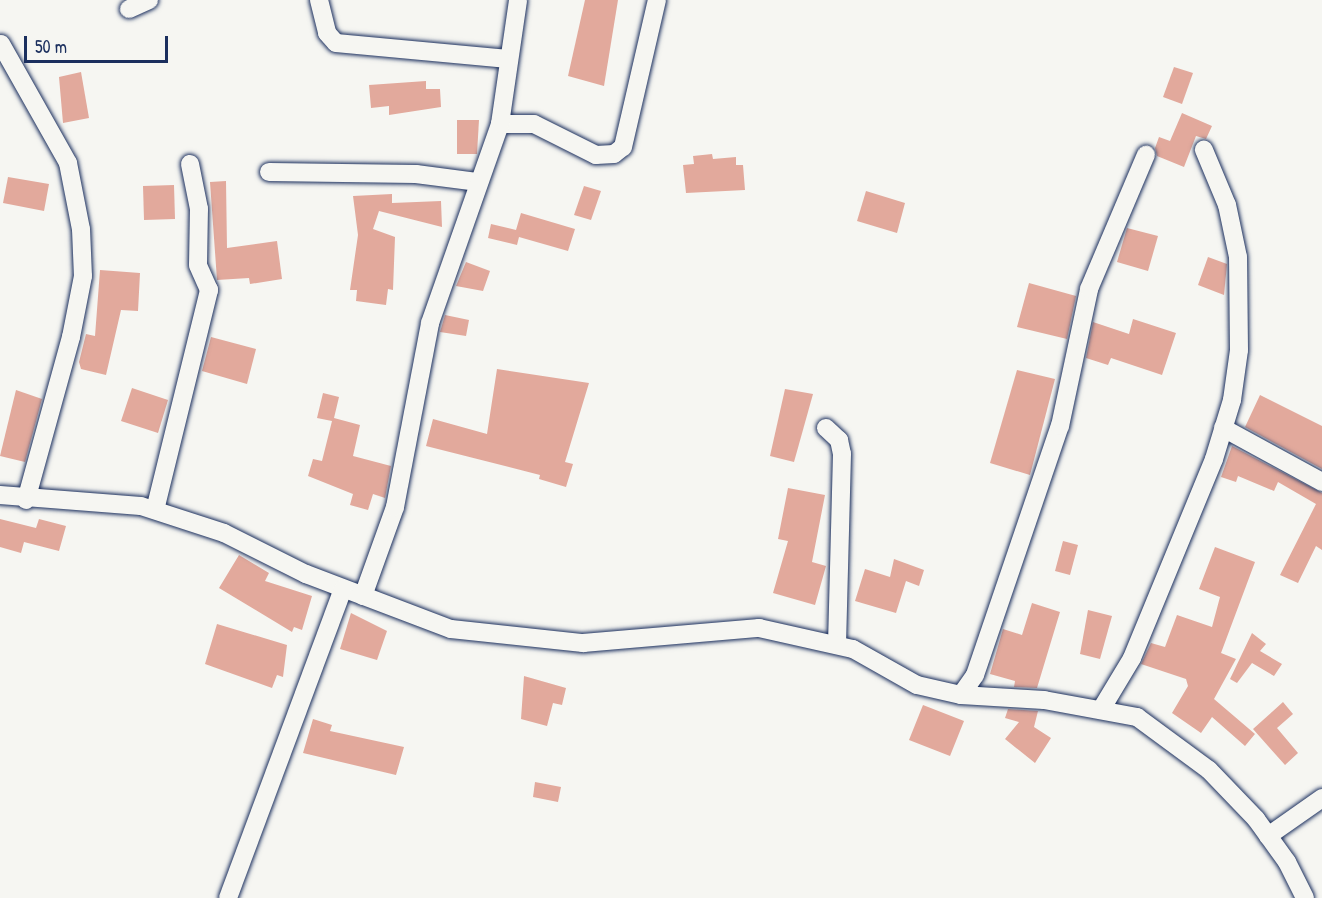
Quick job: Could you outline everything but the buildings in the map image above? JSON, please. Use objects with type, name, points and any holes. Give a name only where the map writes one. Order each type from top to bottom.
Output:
[{"type":"street","points":[[129,9],[149,0]]},
{"type":"street","points":[[319,0],[327,33],[336,43],[508,59]]},
{"type":"street","points":[[363,596],[395,507],[430,323],[500,124],[518,0]]},
{"type":"street","points":[[500,124],[534,124],[596,155],[614,154],[623,147],[657,0]]},
{"type":"street","points":[[1,44],[68,163],[81,229],[83,276],[71,337],[26,500]]},
{"type":"street","points":[[1101,708],[1132,658],[1223,428],[1239,350],[1238,257],[1227,204],[1204,150]]},
{"type":"street","points":[[961,695],[975,675],[1060,426],[1089,290],[1146,155]]},
{"type":"street","points":[[155,510],[209,290],[198,265],[199,209],[190,165]]},
{"type":"street","points":[[269,172],[416,174],[478,182]]},
{"type":"street","points":[[826,428],[839,440],[842,454],[837,644]]},
{"type":"street","points":[[1223,428],[1322,482]]},
{"type":"street","points":[[0,495],[26,500],[155,510],[224,533],[343,589],[451,629],[526,639],[583,643],[759,628],[837,644],[917,685],[961,695],[1101,708],[1137,717],[1166,734],[1209,770],[1268,836],[1305,898]]},
{"type":"street","points":[[228,898],[343,589]]},
{"type":"street","points":[[1268,836],[1322,798]]}]
